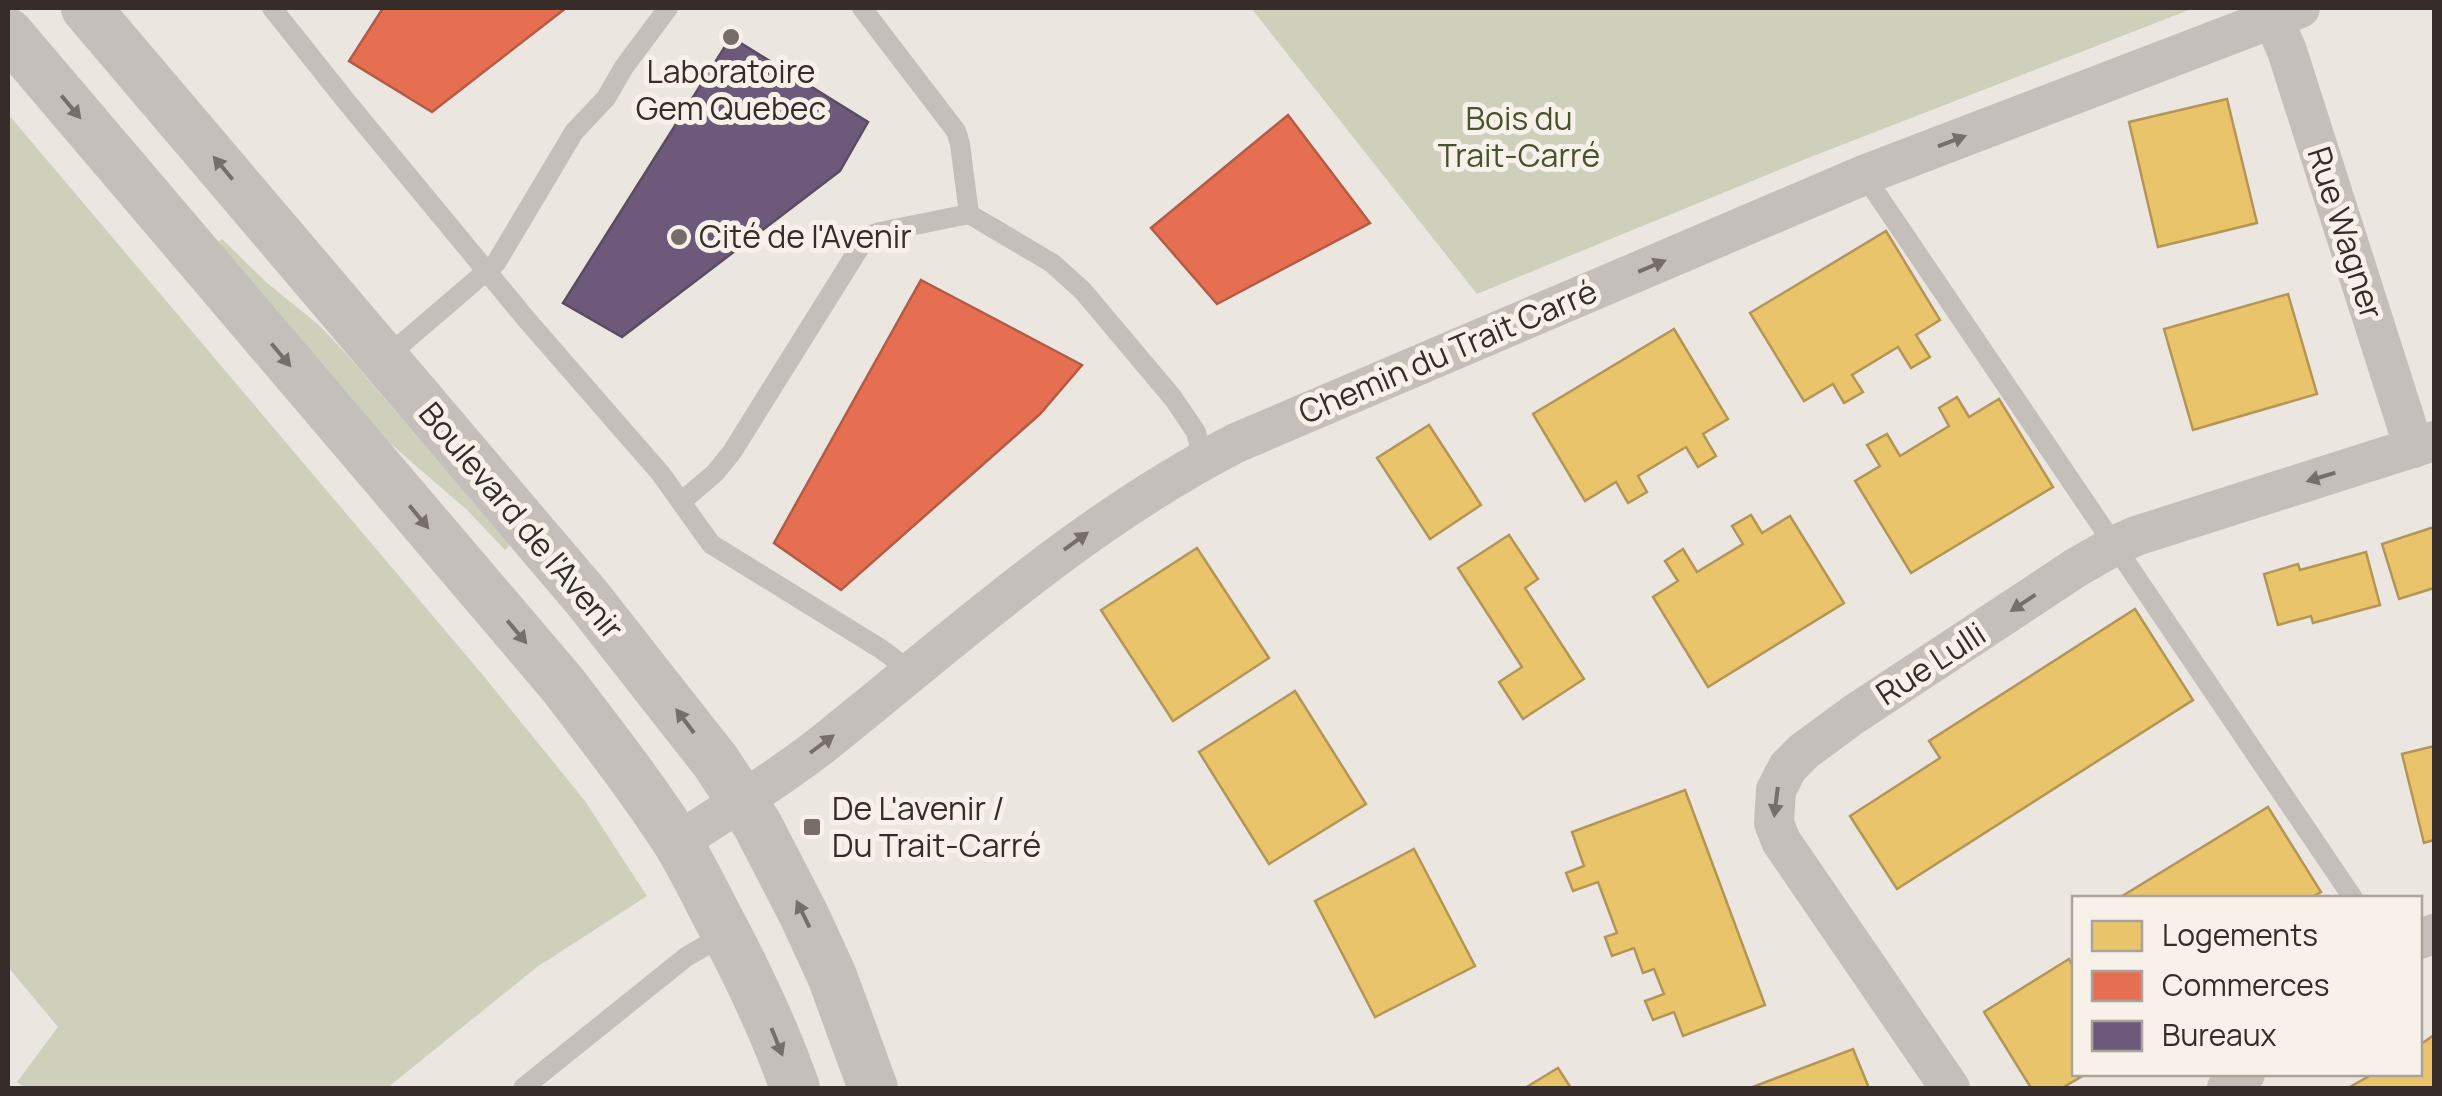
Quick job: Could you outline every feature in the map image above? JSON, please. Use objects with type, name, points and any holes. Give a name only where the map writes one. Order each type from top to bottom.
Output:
[{"type":"street","name":"Boulevard de l'Avenir","points":[[86,8],[622,639],[694,732],[742,800],[788,883],[832,976],[873,1088]]},
{"type":"street","name":"Chemin du Trait Carré","points":[[678,842],[820,746],[1065,549],[1203,460],[1278,424],[1864,174],[2287,13]]},
{"type":"street","name":"Rue Wagner","points":[[2287,13],[2287,51],[2424,445]]},
{"type":"street","points":[[8,33],[562,685],[620,760],[678,842],[727,932],[795,1088]]},
{"type":"street","name":"Rue Lulli","points":[[1950,1088],[1782,840],[1774,823],[1776,790],[1788,767],[1840,724],[2114,546],[2190,518],[2424,445]]},
{"type":"lane","points":[[384,359],[496,263],[574,132],[606,98],[668,8]]},
{"type":"lane","points":[[862,8],[956,131],[969,214]]},
{"type":"lane","points":[[279,10],[346,101],[661,474],[711,544],[912,672]]},
{"type":"lane","points":[[1864,174],[2352,896]]},
{"type":"lane","points":[[681,502],[715,473],[732,452],[869,236],[969,214],[1052,262],[1083,291],[1173,398],[1196,432],[1203,460]]},
{"type":"lane","points":[[524,1088],[686,957],[727,932]]},
{"type":"green space","name":"Bois du Trait-Carré","points":[[1251,8],[2194,8],[1803,160],[1477,294]]},
{"type":"green space","points":[[8,114],[482,674],[585,801],[647,896],[537,967],[387,1088],[26,1088],[17,1082],[58,1027],[8,967]]},
{"type":"green space","points":[[222,239],[349,357],[510,545],[505,550],[467,510],[377,432],[217,243]]},
{"type":"building: Logements","points":[[2227,99],[2257,223],[2158,247],[2129,122]]},
{"type":"building: Logements","points":[[1886,231],[1940,320],[1916,335],[1930,357],[1911,368],[1898,347],[1852,375],[1863,392],[1844,403],[1833,384],[1804,401],[1750,313]]},
{"type":"building: Logements","points":[[2288,294],[2317,394],[2193,430],[2164,329]]},
{"type":"building: Logements","points":[[1674,329],[1728,419],[1703,434],[1716,456],[1698,467],[1686,447],[1638,476],[1647,492],[1628,503],[1616,482],[1585,501],[1533,414]]},
{"type":"building: Logements","points":[[1957,397],[1969,417],[1999,399],[2053,487],[1911,573],[1855,481],[1880,466],[1867,445],[1887,434],[1900,456],[1949,426],[1939,408]]},
{"type":"building: Logements","points":[[1429,425],[1481,505],[1430,539],[1377,458]]},
{"type":"building: Logements","points":[[1751,515],[1762,533],[1790,516],[1844,603],[1708,687],[1653,597],[1678,581],[1665,561],[1683,549],[1697,572],[1743,544],[1732,526]]},
{"type":"building: Logements","points":[[2434,527],[2434,588],[2399,599],[2382,544]]},
{"type":"building: Logements","points":[[1509,535],[1538,579],[1525,588],[1584,679],[1523,719],[1499,682],[1522,667],[1458,568]]},
{"type":"building: Logements","points":[[1197,548],[1269,658],[1173,721],[1101,610]]},
{"type":"building: Logements","points":[[2366,552],[2380,605],[2313,623],[2311,616],[2278,625],[2264,574],[2298,564],[2300,570]]},
{"type":"building: Logements","points":[[2135,609],[2193,700],[1897,889],[1850,816],[1940,758],[1929,741]]},
{"type":"building: Logements","points":[[1295,691],[1366,804],[1269,864],[1199,752]]},
{"type":"building: Logements","points":[[2434,746],[2434,840],[2424,843],[2402,754]]},
{"type":"building: Logements","points":[[1685,790],[1765,1005],[1683,1036],[1674,1012],[1653,1020],[1645,1001],[1664,994],[1654,969],[1643,973],[1634,948],[1612,956],[1605,937],[1617,933],[1598,882],[1573,891],[1566,873],[1584,866],[1572,832]]},
{"type":"building: Logements","points":[[2268,807],[2321,892],[2314,896],[2122,896]]},
{"type":"building: Logements","points":[[1414,849],[1475,966],[1375,1017],[1315,901]]},
{"type":"building: Logements","points":[[2069,959],[2072,1076],[2083,1076],[2062,1088],[2031,1088],[1984,1012]]},
{"type":"building: Logements","points":[[2434,1035],[2434,1088],[2348,1088],[2369,1076],[2422,1076],[2422,1044]]},
{"type":"building: Logements","points":[[1853,1049],[1869,1088],[1750,1088]]},
{"type":"building: Logements","points":[[1558,1068],[1571,1088],[1525,1088]]},
{"type":"building: Commerces","points":[[383,8],[566,8],[432,112],[349,61]]},
{"type":"building: Commerces","points":[[1288,115],[1370,223],[1217,304],[1151,228]]},
{"type":"building: Commerces","points":[[921,280],[1082,365],[1040,414],[841,590],[774,543]]},
{"type":"building: Bureaux","name":"Cité de l'Avenir","points":[[731,37],[868,122],[840,171],[622,337],[563,303]]},
{"type":"place","name":"Laboratoire Gem Quebec","points":[[731,37]]},
{"type":"place","name":"Cité de l'Avenir","points":[[679,237]]},
{"type":"place","name":"De L'avenir / Du Trait-Carré","points":[[812,827]]}]
